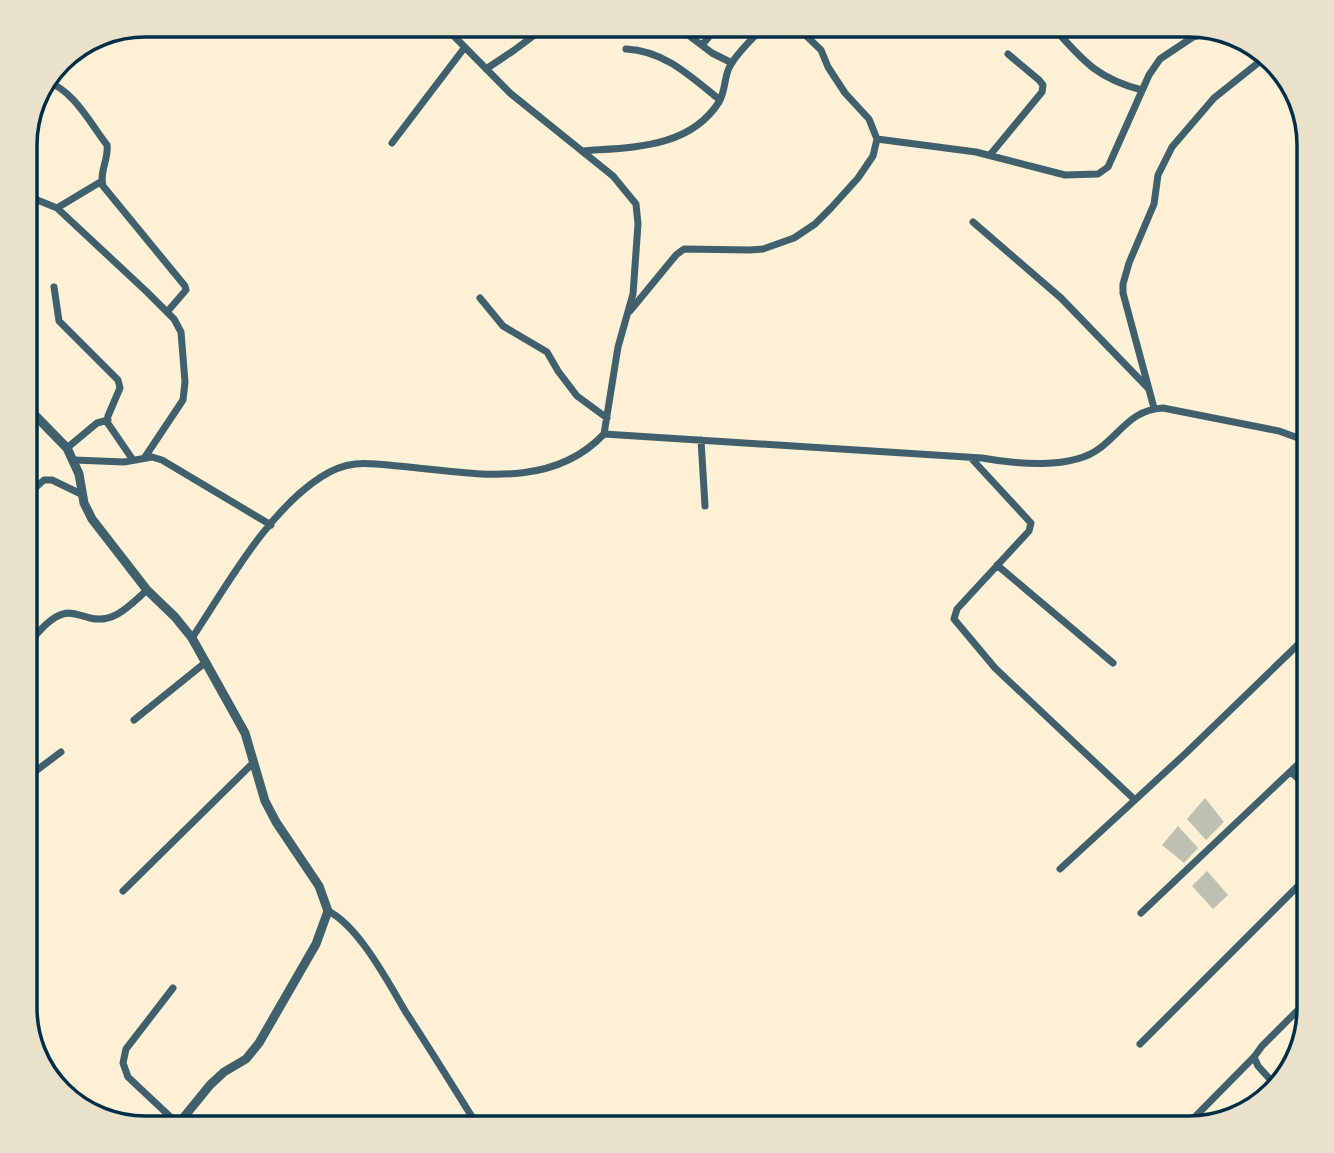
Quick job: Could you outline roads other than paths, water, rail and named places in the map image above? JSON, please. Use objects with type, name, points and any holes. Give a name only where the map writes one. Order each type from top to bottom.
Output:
[{"type":"street","points":[[192,638],[271,525],[298,495],[323,476],[352,463],[514,475],[547,470],[582,452],[604,434],[618,346],[633,294],[638,223],[636,204],[613,176],[510,93],[455,37]]},
{"type":"street","points":[[486,69],[530,37]]},
{"type":"street","points":[[692,37],[718,57],[732,63]]},
{"type":"street","points":[[702,45],[708,37]]},
{"type":"street","points":[[581,151],[673,140],[699,124],[720,100],[732,63],[754,37]]},
{"type":"street","points":[[627,314],[680,251],[697,247],[740,250],[763,248],[794,238],[815,224],[858,178],[873,156],[877,139],[869,119],[845,93],[828,67],[821,50],[808,37]]},
{"type":"street","points":[[1063,37],[1094,70],[1117,84],[1142,90]]},
{"type":"street","points":[[877,139],[990,155],[1065,175],[1098,174],[1103,172],[1112,159],[1149,75],[1160,59],[1192,37]]},
{"type":"street","points":[[392,143],[465,47]]},
{"type":"street","points":[[626,49],[643,50],[669,60],[720,100]]},
{"type":"street","points":[[990,155],[1042,92],[1039,80],[1008,54]]},
{"type":"street","points":[[1154,408],[1123,284],[1129,263],[1154,204],[1158,175],[1172,146],[1214,98],[1258,63]]},
{"type":"street","points":[[55,86],[71,98],[107,145],[102,181],[134,226],[185,286],[186,290],[167,312]]},
{"type":"street","points":[[57,208],[102,181]]},
{"type":"street","points":[[37,200],[57,208],[107,253],[167,312],[181,332],[185,390],[183,400],[145,457]]},
{"type":"street","points":[[974,222],[1061,298],[1149,389]]},
{"type":"street","points":[[54,287],[58,321],[118,380],[120,388],[108,420]]},
{"type":"street","points":[[480,298],[503,326],[547,352],[577,396],[607,418]]},
{"type":"street","points":[[604,434],[971,457],[1028,464],[1071,459],[1098,450],[1136,415],[1154,408],[1163,408],[1279,431],[1297,438]]},
{"type":"street","points":[[37,417],[67,448],[74,460],[81,494],[92,519],[147,590],[192,638],[245,733],[265,800],[276,822],[318,886],[328,911],[316,943],[260,1043],[246,1059],[224,1072],[210,1085],[184,1116]]},
{"type":"street","points":[[67,448],[97,423],[108,420]]},
{"type":"street","points":[[108,420],[132,460]]},
{"type":"street","points":[[701,440],[705,506]]},
{"type":"street","points":[[74,460],[132,460],[145,457],[169,463],[271,525]]},
{"type":"street","points":[[971,457],[1031,523],[1029,531],[957,609],[954,619],[995,668],[1135,800]]},
{"type":"street","points":[[37,486],[44,480],[52,480],[81,494]]},
{"type":"street","points":[[997,565],[1113,663]]},
{"type":"street","points":[[37,635],[62,614],[71,613],[105,620],[117,616],[147,590]]},
{"type":"street","points":[[1060,869],[1297,645]]},
{"type":"street","points":[[134,720],[206,662]]},
{"type":"street","points":[[37,772],[61,752]]},
{"type":"street","points":[[123,891],[253,762]]},
{"type":"street","points":[[1141,913],[1297,766]]},
{"type":"street","points":[[1291,772],[1297,778]]},
{"type":"street","points":[[1140,1044],[1297,887]]},
{"type":"street","points":[[328,911],[347,924],[377,965],[471,1116]]},
{"type":"street","points":[[166,1116],[128,1077],[123,1063],[126,1049],[173,988]]},
{"type":"street","points":[[1197,1115],[1297,1011]]},
{"type":"street","points":[[1254,1057],[1270,1079]]}]
